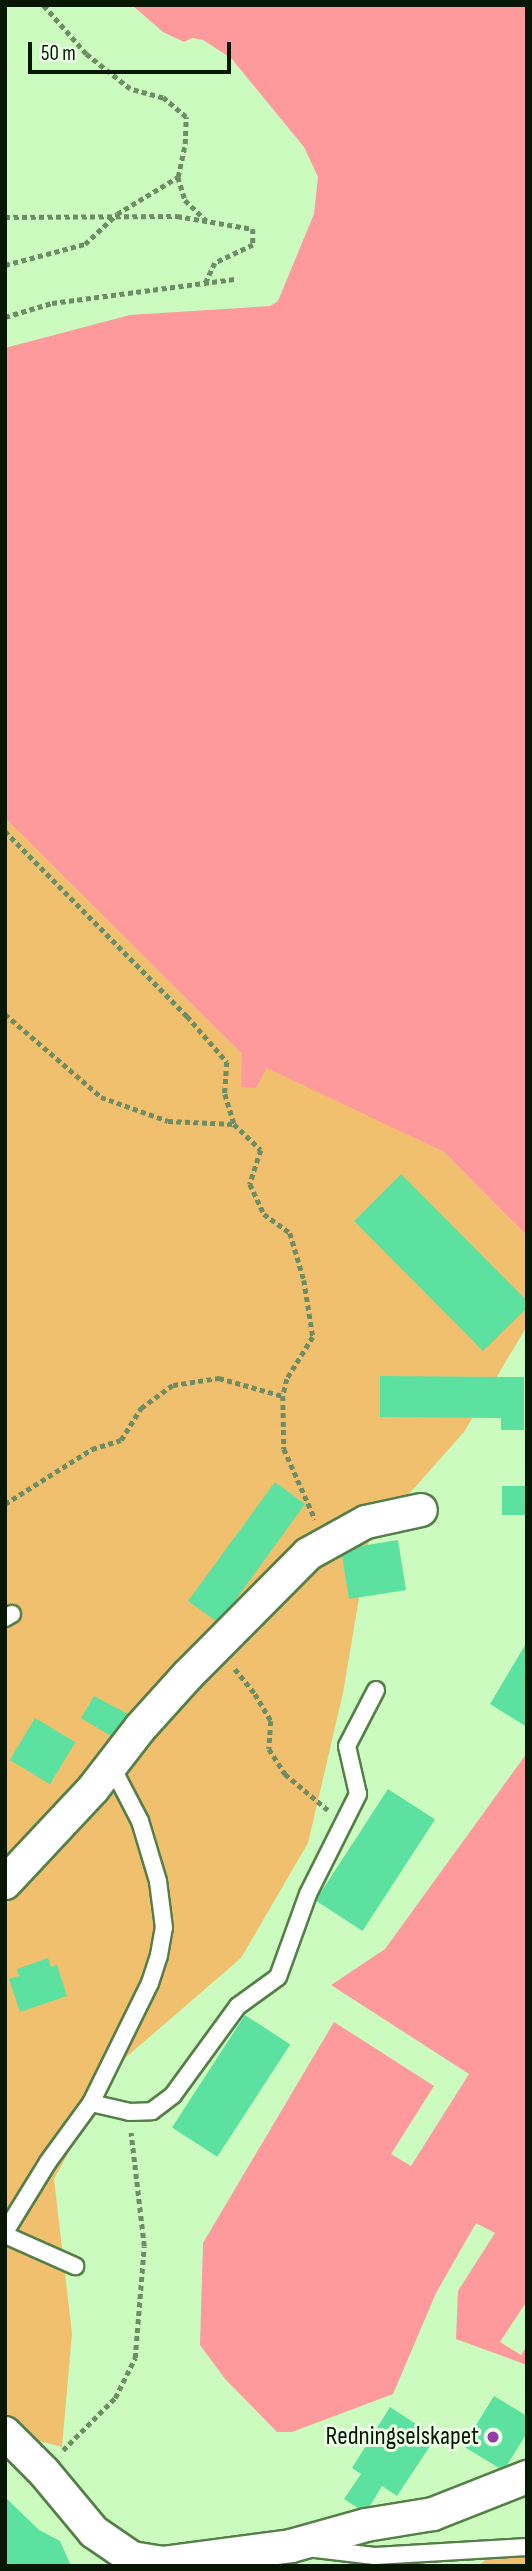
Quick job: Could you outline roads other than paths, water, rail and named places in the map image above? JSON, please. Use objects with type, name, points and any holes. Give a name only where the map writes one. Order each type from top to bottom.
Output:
[{"type":"street","points":[[5,1883],[112,1767],[141,1727],[308,1554],[366,1522],[421,1510]]},
{"type":"street","points":[[5,2433],[44,2472],[94,2532],[132,2558],[162,2563],[291,2546],[366,2525],[433,2514],[527,2477]]},
{"type":"lane","points":[[91,2103],[129,2112],[152,2111],[173,2095],[238,2006],[278,1977],[309,1894],[358,1794],[347,1746],[376,1690]]},
{"type":"lane","points":[[75,2266],[5,2233],[48,2162],[91,2103],[150,1983],[164,1928],[149,1849],[129,1797],[112,1767]]},
{"type":"lane","points":[[291,2546],[375,2556],[526,2548]]},
{"type":"place","name":"Redningselskapet","points":[[493,2437]]}]
